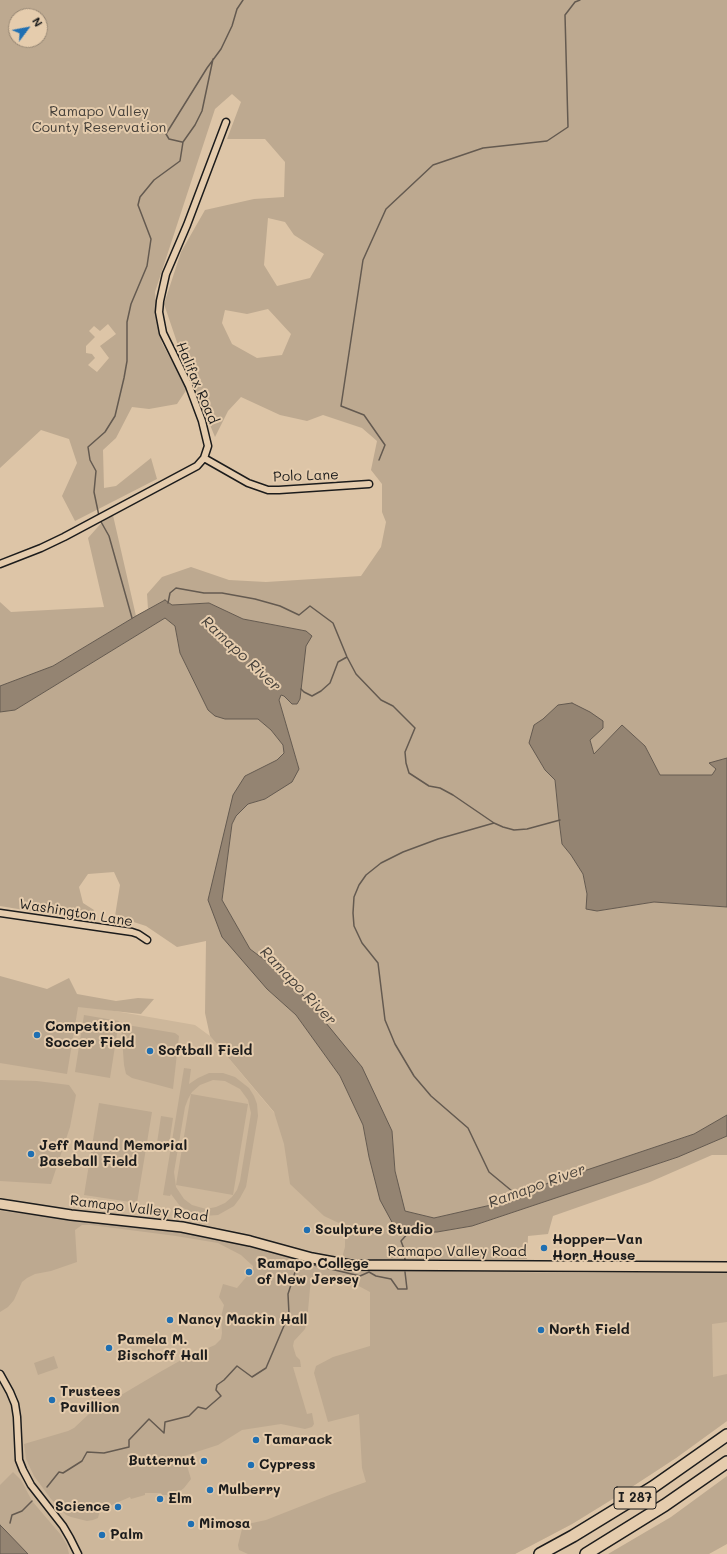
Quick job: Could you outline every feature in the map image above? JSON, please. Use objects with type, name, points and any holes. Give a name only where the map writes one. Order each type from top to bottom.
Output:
[{"type":"highway","name":"I 287","points":[[540,1554],[573,1536],[653,1487],[727,1436]]},
{"type":"highway","name":"I 287","points":[[586,1554],[665,1505],[727,1462]]},
{"type":"main road","name":"Ramapo Valley Road","points":[[0,1204],[71,1215],[182,1227],[236,1238],[312,1258],[350,1265],[727,1266]]},
{"type":"street","name":"Halifax Road","points":[[204,458],[208,446],[202,421],[192,394],[163,333],[159,312],[163,281],[187,225],[226,122]]},
{"type":"street","name":"Polo Lane","points":[[204,458],[248,483],[268,490],[369,484]]},
{"type":"street","points":[[0,564],[41,548],[197,466],[204,458]]},
{"type":"street","name":"Washington Lane","points":[[0,913],[132,932],[147,940]]},
{"type":"street","points":[[0,1374],[10,1392],[14,1404],[17,1417],[19,1460],[23,1470],[32,1485],[63,1526],[78,1554]]},
{"type":"shaded area","name":"Ramapo College of New Jersey","points":[[0,991],[195,1025],[210,1036],[362,1218],[359,1270],[727,1273],[727,1421],[676,1458],[624,1492],[572,1524],[515,1554],[0,1554]]},
{"type":"green space","name":"Ramapo Valley County Reservation","points":[[0,0],[727,0],[727,758],[710,763],[716,769],[712,775],[660,775],[645,746],[622,725],[594,754],[590,740],[603,728],[558,705],[534,725],[539,759],[545,770],[555,780],[562,844],[583,874],[587,894],[597,911],[654,902],[727,907],[727,1115],[694,1134],[551,1182],[491,1205],[434,1218],[404,1211],[395,1171],[392,1131],[290,979],[250,949],[222,900],[232,824],[236,815],[248,804],[265,799],[299,769],[279,700],[281,695],[292,704],[300,699],[306,631],[243,619],[209,603],[172,605],[165,600],[148,609],[147,594],[162,577],[191,567],[229,580],[266,582],[361,576],[381,547],[386,522],[382,512],[382,484],[371,470],[377,441],[362,428],[323,415],[307,421],[280,415],[241,397],[228,411],[215,437],[183,360],[164,304],[181,252],[205,210],[254,199],[284,197],[285,162],[265,139],[227,139],[241,102],[232,94],[215,109],[155,292],[158,326],[162,343],[187,389],[177,404],[149,409],[132,407],[116,438],[103,450],[104,488],[116,486],[151,458],[157,479],[75,521],[62,496],[77,463],[69,439],[41,430],[0,468]],"holes":[[[268,218],[285,222],[294,235],[324,254],[310,278],[277,286],[264,265]],[[268,309],[291,334],[282,355],[257,358],[232,344],[222,323],[225,310],[247,314]],[[108,324],[116,334],[100,346],[109,358],[97,372],[88,365],[95,358],[92,354],[86,353],[86,346],[95,337],[89,331],[94,326],[100,331]]]},
{"type":"green space","points":[[112,511],[136,616],[53,666],[0,686],[0,602],[11,612],[104,607],[88,538]]},
{"type":"green space","points":[[165,618],[175,626],[180,653],[208,710],[225,719],[258,719],[271,730],[283,745],[284,752],[277,760],[245,776],[208,900],[267,989],[296,1015],[340,1076],[363,1125],[369,1157],[393,1224],[409,1232],[437,1232],[472,1226],[678,1157],[727,1136],[727,1155],[712,1155],[650,1182],[553,1216],[548,1234],[528,1236],[527,1259],[375,1260],[342,1258],[345,1247],[345,1226],[324,1216],[290,1184],[284,1144],[274,1112],[210,1036],[205,1013],[206,941],[177,947],[146,926],[115,916],[120,885],[114,872],[88,874],[79,887],[83,903],[94,910],[90,921],[0,906],[0,712],[15,710]]},
{"type":"green space","name":"Competition Soccer Field","points":[[0,976],[47,989],[69,978],[77,994],[116,1001],[138,998],[154,999],[141,1014],[78,1007],[67,1074],[0,1063]]},
{"type":"green space","points":[[84,1015],[119,1021],[110,1078],[75,1072]]},
{"type":"green space","name":"Softball Field","points":[[121,1024],[175,1033],[179,1036],[173,1089],[132,1078],[126,1074]]},
{"type":"green space","points":[[184,1068],[191,1069],[189,1084],[209,1073],[223,1073],[235,1077],[249,1088],[254,1096],[257,1104],[258,1116],[246,1187],[240,1198],[234,1206],[218,1215],[204,1216],[192,1213],[180,1206],[171,1194],[170,1196],[163,1195]],"holes":[[[213,1080],[225,1081],[240,1089],[248,1100],[251,1113],[240,1181],[237,1190],[225,1203],[206,1209],[192,1205],[184,1199],[176,1187],[174,1172],[185,1107],[188,1099],[192,1092],[200,1085]]]},
{"type":"green space","name":"Jeff Maund Memorial Baseball Field","points":[[0,1080],[37,1081],[69,1085],[76,1095],[70,1127],[51,1184],[0,1181]]},
{"type":"green space","points":[[191,1094],[248,1104],[233,1195],[176,1185]]},
{"type":"green space","points":[[99,1103],[152,1112],[137,1203],[84,1195]]},
{"type":"green space","points":[[161,1116],[173,1118],[169,1145],[157,1143]]},
{"type":"green space","points":[[0,1211],[177,1231],[217,1238],[328,1268],[343,1270],[727,1273],[727,1322],[712,1324],[713,1377],[727,1374],[727,1421],[676,1458],[624,1492],[572,1524],[515,1554],[248,1554],[239,1550],[238,1545],[243,1525],[266,1520],[366,1482],[362,1468],[359,1414],[328,1422],[314,1373],[316,1366],[333,1357],[370,1346],[370,1292],[353,1283],[311,1277],[307,1322],[305,1329],[294,1341],[293,1346],[296,1356],[300,1360],[301,1367],[293,1367],[307,1414],[312,1413],[314,1424],[312,1427],[305,1429],[281,1424],[242,1430],[218,1445],[184,1456],[191,1479],[184,1488],[175,1495],[145,1493],[145,1495],[131,1499],[130,1497],[100,1510],[98,1518],[93,1520],[87,1521],[71,1517],[66,1515],[51,1499],[34,1476],[26,1459],[24,1444],[74,1428],[89,1414],[160,1372],[183,1359],[215,1345],[221,1339],[222,1333],[221,1317],[224,1305],[219,1297],[223,1284],[237,1288],[253,1269],[253,1266],[241,1255],[218,1243],[176,1236],[82,1225],[75,1230],[77,1262],[51,1271],[35,1274],[27,1278],[22,1282],[14,1300],[8,1307],[0,1312]]},
{"type":"green space","points":[[54,1356],[58,1368],[38,1375],[34,1363]]},
{"type":"green space","points":[[13,1472],[21,1480],[32,1501],[61,1535],[67,1545],[69,1554],[28,1554],[0,1525],[0,1485]]},
{"type":"green space","points":[[727,1476],[727,1544],[709,1554],[608,1554],[671,1517]]},
{"type":"water","name":"Ramapo River","points":[[165,600],[172,605],[209,603],[243,619],[306,631],[312,636],[306,646],[300,699],[297,704],[292,704],[281,695],[279,700],[299,769],[292,782],[265,799],[248,804],[236,816],[232,824],[222,900],[250,949],[290,979],[362,1067],[392,1131],[395,1171],[405,1211],[434,1218],[491,1205],[551,1182],[694,1134],[727,1115],[727,1136],[678,1157],[472,1226],[437,1232],[409,1232],[393,1224],[380,1200],[369,1157],[363,1125],[340,1076],[296,1015],[267,989],[222,937],[208,900],[233,795],[245,776],[277,760],[284,753],[283,745],[271,730],[258,719],[225,719],[215,716],[208,710],[180,653],[175,626],[165,618],[15,710],[0,712],[0,686],[53,666]]},
{"type":"water","points":[[572,703],[590,712],[603,721],[603,728],[590,740],[594,754],[622,725],[645,746],[660,775],[712,775],[716,769],[709,763],[727,758],[727,907],[654,902],[597,911],[586,909],[587,894],[583,874],[562,844],[555,780],[545,770],[529,743],[534,725],[558,705]]},
{"type":"water","points":[[0,1525],[4,1529],[28,1554],[0,1554]]},
{"type":"waterway","points":[[182,142],[169,139],[166,134],[207,68],[221,49],[232,26],[237,9],[243,0]]},
{"type":"waterway","points":[[379,460],[385,445],[364,415],[341,406],[363,260],[386,209],[433,165],[483,148],[547,141],[568,127],[565,15],[575,2],[580,0]]},
{"type":"waterway","points":[[99,516],[94,492],[96,471],[90,460],[88,447],[105,432],[115,416],[124,378],[127,361],[127,322],[131,304],[147,266],[151,239],[138,205],[140,197],[154,180],[180,161],[183,142],[195,125],[202,111],[213,59]]},
{"type":"waterway","points":[[100,520],[109,536],[132,618]]},
{"type":"waterway","points":[[168,603],[170,593],[176,588],[204,593],[222,593],[255,599],[280,606],[299,615],[310,606],[333,623],[347,657],[356,674],[381,700],[393,706],[415,728],[405,752],[409,773],[429,786],[440,788],[453,795],[494,823],[503,827],[514,830],[527,829],[560,820]]},
{"type":"waterway","points":[[301,689],[312,696],[321,691],[330,683],[338,662],[347,657]]},
{"type":"waterway","name":"Ramapo River","points":[[494,823],[438,839],[403,852],[381,863],[366,875],[359,885],[354,897],[353,913],[354,926],[362,943],[378,963],[385,1020],[395,1044],[414,1076],[431,1096],[468,1128],[489,1172],[518,1196]]},
{"type":"waterway","points":[[405,1260],[404,1249],[401,1241],[409,1232]]},
{"type":"waterway","points":[[47,1487],[59,1472],[63,1473],[82,1461],[87,1452],[104,1453],[129,1447],[129,1440],[149,1419],[164,1433],[165,1422],[189,1416],[198,1407],[206,1409],[221,1396],[216,1390],[217,1385],[237,1366],[252,1377],[266,1368],[289,1314],[288,1294],[297,1266],[301,1262],[360,1276],[369,1272],[376,1276],[391,1279],[398,1289],[407,1289],[405,1272]]},
{"type":"waterway","points":[[10,1523],[12,1515],[22,1511],[32,1501]]},
{"type":"place","name":"Competition Soccer Field","points":[[37,1035]]},
{"type":"place","name":"Softball Field","points":[[150,1051]]},
{"type":"place","name":"Jeff Maund Memorial Baseball Field","points":[[31,1154]]},
{"type":"place","name":"Sculpture Studio","points":[[307,1230]]},
{"type":"place","name":"Hopper–Van Horn House","points":[[544,1248]]},
{"type":"place","name":"Ramapo College of New Jersey","points":[[249,1272]]},
{"type":"place","name":"Nancy Mackin Hall","points":[[170,1320]]},
{"type":"place","name":"North Field","points":[[541,1330]]},
{"type":"place","name":"Pamela M. Bischoff Hall","points":[[109,1348]]},
{"type":"place","name":"Trustees Pavillion","points":[[52,1400]]},
{"type":"place","name":"Tamarack","points":[[256,1440]]},
{"type":"place","name":"Butternut","points":[[204,1461]]},
{"type":"place","name":"Cypress","points":[[251,1465]]},
{"type":"place","name":"Mulberry","points":[[210,1490]]},
{"type":"place","name":"Elm","points":[[160,1499]]},
{"type":"place","name":"Science","points":[[118,1507]]},
{"type":"place","name":"Mimosa","points":[[191,1524]]},
{"type":"place","name":"Palm","points":[[102,1535]]}]
